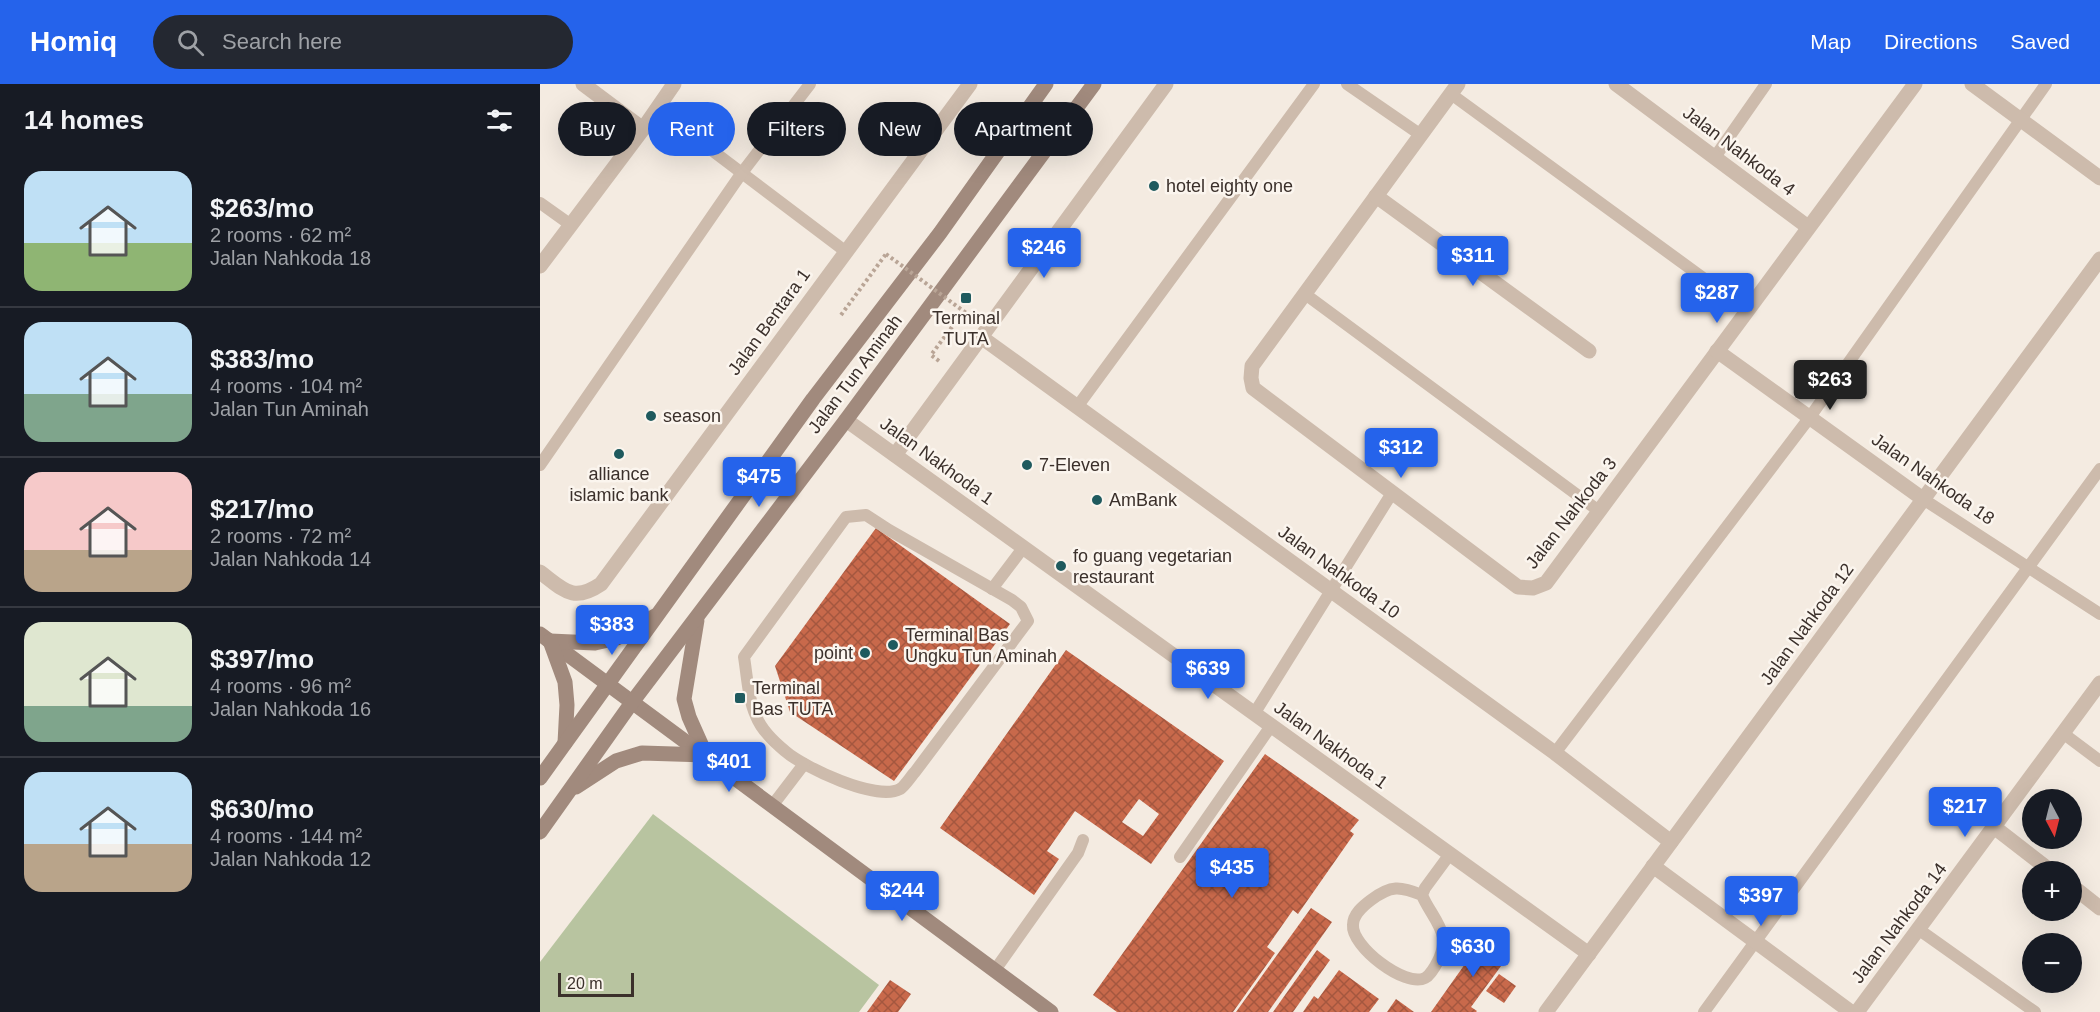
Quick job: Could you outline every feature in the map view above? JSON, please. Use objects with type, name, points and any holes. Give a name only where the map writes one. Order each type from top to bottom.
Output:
[{"type":"main road","name":"Jalan Tun Aminah","points":[[540,778],[813,399],[940,233],[1046,84]]},
{"type":"main road","name":"Jalan Tun Aminah","points":[[540,832],[633,701],[846,420],[1094,84]]},
{"type":"main road","points":[[545,638],[595,643],[616,638],[659,613]]},
{"type":"main road","points":[[697,617],[684,699],[689,717],[706,755]]},
{"type":"main road","points":[[545,638],[1051,1012]]},
{"type":"main road","points":[[545,638],[565,682],[567,705],[565,744]]},
{"type":"main road","points":[[567,794],[616,761],[642,753],[706,755]]},
{"type":"street","points":[[583,84],[643,129]]},
{"type":"street","points":[[660,102],[674,84]]},
{"type":"street","name":"Jalan Bentara 1","points":[[540,572],[569,593],[585,593],[601,584],[970,84]]},
{"type":"street","points":[[895,455],[1166,84]]},
{"type":"street","name":"Jalan Nahkoda 3","points":[[1455,89],[1252,366],[1251,378],[1253,387],[1518,587],[1533,588],[1546,583],[1915,84]]},
{"type":"street","points":[[1972,84],[2100,178]]},
{"type":"street","name":"Jalan Nahkoda 4","points":[[1623,86],[1809,227]]},
{"type":"street","points":[[540,266],[648,121]]},
{"type":"street","points":[[1376,196],[1589,351]]},
{"type":"street","name":"Jalan Nahkoda 12","points":[[1546,1012],[2100,259]]},
{"type":"street","name":"Jalan Nahkoda 10","points":[[981,337],[1555,753],[1671,842]]},
{"type":"street","name":"Jalan Nahkoda 18","points":[[1717,351],[1923,499]]},
{"type":"street","name":"Jalan Nakhoda 1","points":[[846,420],[1588,954]]},
{"type":"street","name":"Jalan Nahkoda 14","points":[[1857,1012],[2100,683]]},
{"type":"street","points":[[1994,827],[2038,861]]},
{"type":"street","points":[[1653,866],[1851,1012]]},
{"type":"street","points":[[2082,894],[2100,908]]},
{"type":"lane","points":[[540,465],[741,174],[810,84]]},
{"type":"lane","points":[[1077,407],[1314,84]]},
{"type":"lane","points":[[1347,84],[1421,135]]},
{"type":"lane","points":[[1715,158],[1766,84]]},
{"type":"lane","points":[[1555,753],[1810,417],[2046,84]]},
{"type":"lane","points":[[1455,89],[1747,310]]},
{"type":"lane","points":[[718,156],[845,251]]},
{"type":"lane","points":[[540,202],[571,225]]},
{"type":"lane","points":[[1305,294],[1599,511]]},
{"type":"lane","points":[[1704,1012],[2100,469]]},
{"type":"lane","points":[[1254,714],[1392,493]]},
{"type":"lane","name":"Jalan Nahkoda 18","points":[[1923,499],[2100,614]]},
{"type":"lane","points":[[866,515],[889,531],[1021,607],[1028,621],[900,789],[882,793],[850,785],[804,765],[785,752],[768,734],[756,716],[744,657],[846,517],[866,515]]},
{"type":"lane","points":[[992,589],[1023,548]]},
{"type":"lane","points":[[1180,856],[1271,726]]},
{"type":"lane","points":[[2064,734],[2100,760]]},
{"type":"lane","points":[[772,806],[804,765]]},
{"type":"lane","points":[[994,970],[1078,853],[1083,840]]},
{"type":"lane","points":[[1422,895],[1406,889],[1392,888],[1379,894],[1360,908],[1353,924],[1354,936],[1365,950],[1405,977],[1418,979],[1426,977],[1436,965],[1443,950],[1443,937],[1422,895],[1450,854]]},
{"type":"lane","points":[[1918,929],[2035,1012]]},
{"type":"path","points":[[841,315],[886,255],[977,321]]},
{"type":"green space","points":[[653,814],[879,985],[859,1012],[540,1012],[540,962]]},
{"type":"building","name":"Terminal Bas Ungku Tun Aminah","points":[[876,528],[1010,624],[894,781],[790,712],[775,666]]},
{"type":"building","points":[[1066,650],[1224,761],[1151,864],[1075,811],[1047,851],[1059,859],[1034,895],[940,828]],"holes":[[[1139,799],[1159,814],[1143,836],[1122,822]]]},
{"type":"building","points":[[1265,754],[1359,820],[1350,831],[1354,834],[1298,914],[1293,910],[1267,947],[1275,953],[1233,1012],[1117,1012],[1093,995]]},
{"type":"building","points":[[1311,908],[1332,922],[1268,1012],[1236,1012]]},
{"type":"building","points":[[1487,933],[1507,947],[1499,958],[1504,962],[1471,1007],[1477,1011],[1431,1012]]},
{"type":"building","points":[[1317,950],[1330,960],[1293,1012],[1273,1012]]},
{"type":"building","points":[[1339,970],[1379,999],[1369,1012],[1303,1012],[1314,996],[1318,999]]},
{"type":"building","points":[[1499,974],[1516,986],[1504,1003],[1486,991]]},
{"type":"building","points":[[890,980],[911,994],[898,1012],[867,1012]]},
{"type":"building","points":[[1396,999],[1414,1012],[1387,1012]]},
{"type":"place","name":"hotel eighty one","points":[[1154,186]]},
{"type":"place","name":"Terminal TUTA","points":[[966,298]]},
{"type":"place","name":"season","points":[[651,416]]},
{"type":"place","name":"alliance islamic bank","points":[[619,454]]},
{"type":"place","name":"7-Eleven","points":[[1027,465]]},
{"type":"place","name":"AmBank","points":[[1097,500]]},
{"type":"place","name":"fo guang vegetarian restaurant","points":[[1061,566]]},
{"type":"place","name":"Terminal Bas Ungku Tun Aminah","points":[[893,645]]},
{"type":"place","name":"point","points":[[865,653]]},
{"type":"place","name":"Terminal Bas TUTA","points":[[740,698]]}]
